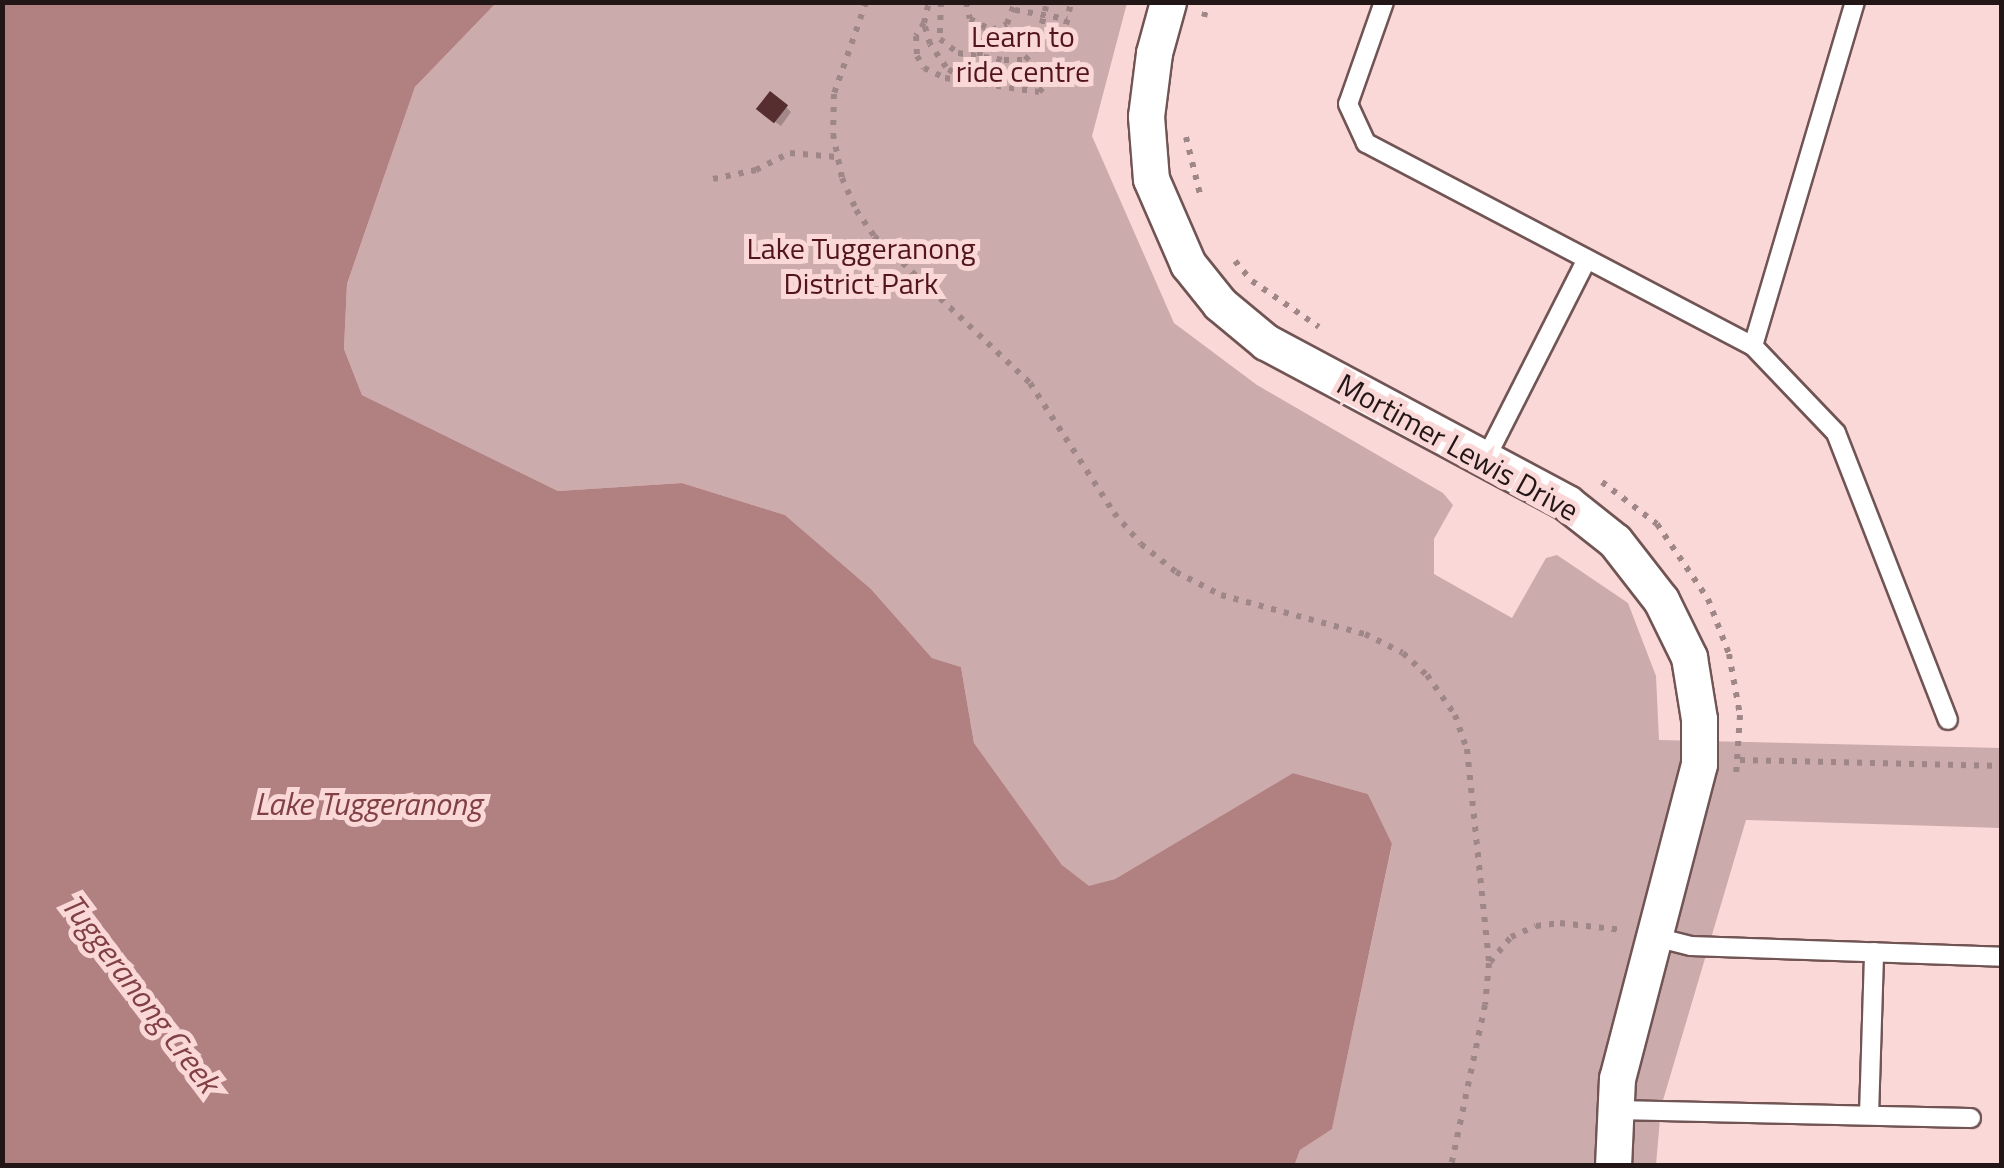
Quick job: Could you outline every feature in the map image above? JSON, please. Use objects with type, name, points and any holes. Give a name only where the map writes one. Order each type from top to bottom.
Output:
[{"type":"street","name":"Mortimer Lewis Drive","points":[[1168,2],[1154,52],[1146,116],[1150,179],[1188,264],[1220,304],[1266,342],[1568,504],[1615,541],[1661,600],[1689,657],[1699,719],[1699,764],[1643,934],[1617,1078],[1613,1166]]},
{"type":"lane","points":[[1384,2],[1348,104],[1366,143],[1753,346],[1836,433],[1948,720]]},
{"type":"lane","points":[[1753,346],[1855,2]]},
{"type":"lane","points":[[1486,460],[1587,259]]},
{"type":"lane","points":[[1643,934],[1692,946],[2002,957]]},
{"type":"lane","points":[[1868,1116],[1874,952]]},
{"type":"lane","points":[[1615,1110],[1971,1118]]},
{"type":"path","points":[[866,2],[834,94],[832,134],[856,210],[874,236],[1030,383],[1114,513],[1141,544],[1176,572],[1222,594],[1365,634],[1404,652],[1428,675],[1455,715],[1467,749],[1489,963],[1485,1005],[1451,1166]]},
{"type":"path","points":[[929,2],[916,36],[924,68],[963,80],[1039,92],[1055,75],[1071,2]]},
{"type":"path","points":[[942,2],[940,39],[958,54],[1025,60],[1036,49],[1047,2]]},
{"type":"path","points":[[966,2],[970,20],[984,29],[1000,28],[1015,6],[1067,19]]},
{"type":"path","points":[[1203,20],[1208,2]]},
{"type":"path","points":[[924,23],[930,44],[946,67],[963,80]]},
{"type":"path","points":[[976,82],[984,29]]},
{"type":"path","points":[[1184,126],[1204,207]]},
{"type":"path","points":[[712,179],[756,170],[790,152],[837,156]]},
{"type":"path","points":[[1224,247],[1252,281],[1330,332]]},
{"type":"path","points":[[1589,474],[1656,524],[1708,599],[1729,654],[1740,715],[1740,760],[1735,778]]},
{"type":"path","points":[[1740,760],[2002,766]]},
{"type":"path","points":[[1489,963],[1511,937],[1536,926],[1560,923],[1643,934]]},
{"type":"green space","name":"Lake Tuggeranong District Park","points":[[496,3],[1127,3],[1092,136],[1174,323],[1257,385],[1443,493],[1453,505],[1434,539],[1434,574],[1512,618],[1546,558],[1557,555],[1628,603],[1656,676],[1659,740],[2001,748],[2001,828],[1746,820],[1661,1107],[1656,1165],[1294,1165],[1300,1150],[1332,1128],[1392,845],[1368,794],[1293,773],[1115,879],[1089,887],[1062,865],[974,743],[961,667],[932,658],[871,589],[785,515],[682,483],[558,491],[362,395],[344,349],[347,284],[415,87]]},
{"type":"water","name":"Lake Tuggeranong","points":[[2,3],[496,3],[415,87],[347,284],[344,349],[362,395],[558,491],[682,483],[785,515],[871,589],[932,658],[961,667],[974,743],[1062,865],[1089,886],[1115,879],[1293,773],[1368,794],[1392,844],[1332,1129],[1300,1150],[1294,1166],[3,1165]]},
{"type":"building","points":[[770,91],[788,105],[774,123],[756,109]]},
{"type":"park label","name":"Learn to ride centre","points":[[1023,53]]},
{"type":"water label","name":"Tuggeranong Creek","points":[[141,993]]}]
